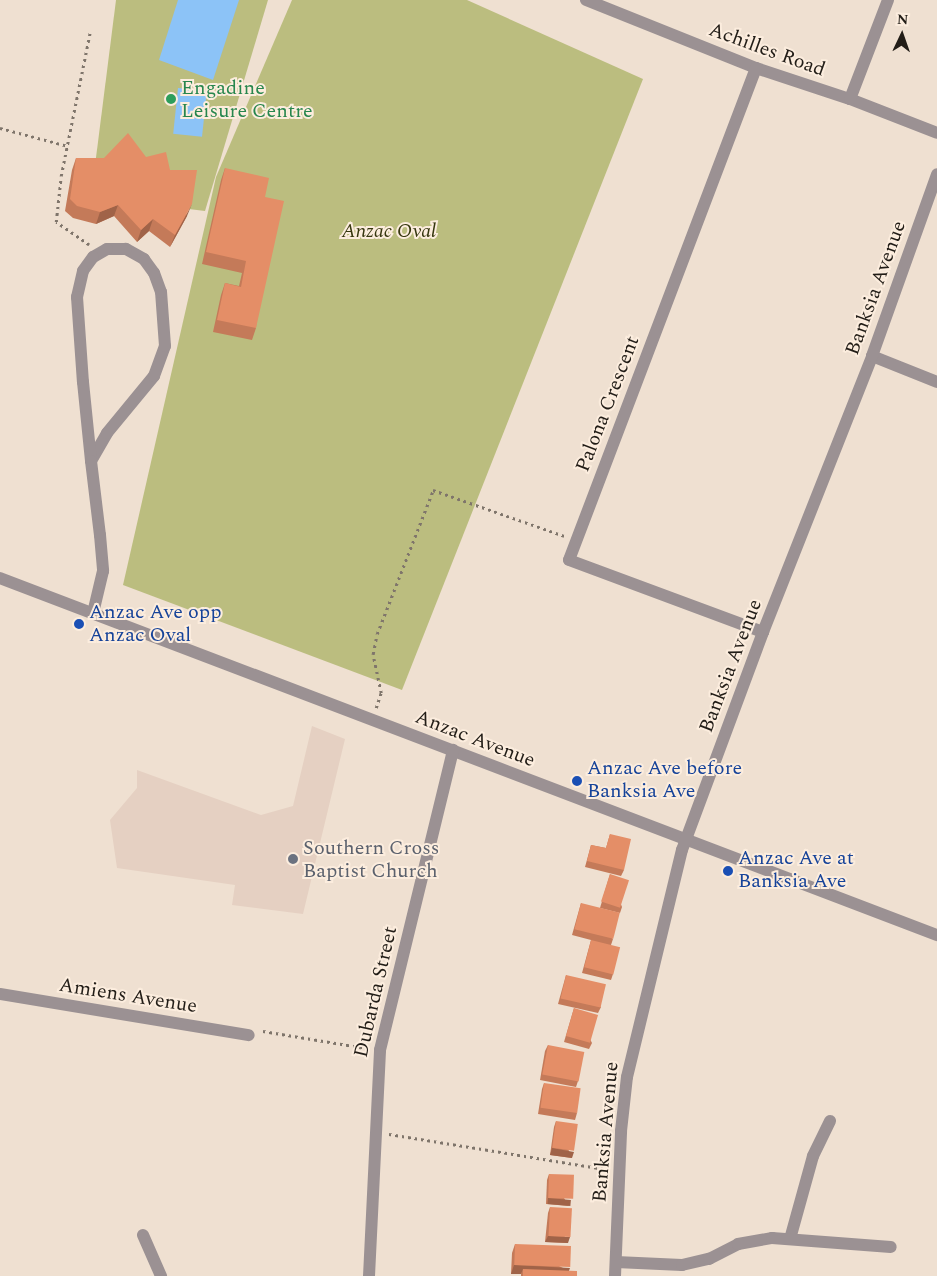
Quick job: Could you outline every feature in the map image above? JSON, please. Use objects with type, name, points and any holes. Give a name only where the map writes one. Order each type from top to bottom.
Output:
[{"type":"street","name":"Achilles Road","points":[[586,0],[756,68],[850,99],[937,133]]},
{"type":"street","points":[[850,99],[888,0]]},
{"type":"street","name":"Palona Crescent","points":[[756,68],[569,560],[763,632]]},
{"type":"street","name":"Banksia Avenue","points":[[615,1276],[622,1105],[632,1051],[685,839],[763,632],[872,356],[937,174]]},
{"type":"street","points":[[91,461],[107,433],[154,376],[165,346],[160,292],[154,273],[144,259],[126,249],[107,249],[93,257],[83,271],[77,297],[91,461],[103,571],[93,613]]},
{"type":"street","points":[[872,356],[937,382]]},
{"type":"street","name":"Anzac Avenue","points":[[0,578],[937,935]]},
{"type":"street","name":"Dubarda Street","points":[[369,1276],[380,1050],[453,750]]},
{"type":"street","name":"Amiens Avenue","points":[[0,994],[249,1036]]},
{"type":"street","points":[[790,1239],[813,1156],[830,1121]]},
{"type":"street","points":[[143,1235],[161,1276]]},
{"type":"street","points":[[616,1262],[682,1265],[709,1259],[756,1239],[790,1239],[891,1247]]},
{"type":"path","points":[[90,32],[68,146],[56,222],[87,241],[93,257]]},
{"type":"path","points":[[0,128],[68,146]]},
{"type":"path","points":[[372,720],[381,693],[373,654],[377,634],[433,490],[577,540]]},
{"type":"path","points":[[249,1036],[260,1031],[380,1050]]},
{"type":"path","points":[[375,1132],[620,1170]]},
{"type":"shaded area","points":[[312,726],[345,739],[303,914],[232,905],[235,885],[117,868],[110,820],[137,788],[137,770],[261,815],[293,806]]},
{"type":"green space","name":"Engadine Leisure Centre","points":[[116,0],[268,0],[205,211],[91,197]]},
{"type":"green space","name":"Anzac Oval","points":[[292,0],[467,0],[643,79],[402,690],[123,585],[216,177]]},
{"type":"water","points":[[178,0],[239,0],[213,80],[159,60]]},
{"type":"water","points":[[178,88],[207,91],[202,137],[173,134]]},
{"type":"building","points":[[128,133],[146,157],[166,152],[170,170],[197,170],[192,204],[175,235],[153,219],[141,230],[118,205],[100,212],[77,206],[70,199],[76,158],[104,158]]},
{"type":"building","points":[[225,168],[269,178],[265,197],[284,201],[256,328],[217,320],[225,283],[241,287],[246,261],[206,252]]},
{"type":"building","points":[[610,834],[631,839],[624,870],[587,861],[591,845],[606,848]]},
{"type":"building","points":[[610,874],[629,880],[620,908],[601,902]]},
{"type":"building","points":[[581,903],[620,913],[613,939],[574,929]]},
{"type":"building","points":[[591,940],[620,947],[613,974],[584,967]]},
{"type":"building","points":[[566,975],[606,984],[601,1008],[561,998]]},
{"type":"building","points":[[574,1008],[598,1015],[590,1043],[566,1036]]},
{"type":"building","points":[[548,1045],[584,1052],[579,1082],[542,1074]]},
{"type":"building","points":[[544,1083],[581,1088],[577,1113],[541,1108]]},
{"type":"building","points":[[556,1121],[578,1124],[574,1151],[552,1148]]},
{"type":"building","points":[[549,1174],[574,1175],[573,1199],[548,1198]]},
{"type":"building","points":[[550,1207],[572,1208],[570,1237],[548,1236]]},
{"type":"building","points":[[515,1244],[571,1246],[570,1267],[514,1265]]},
{"type":"building","points":[[523,1269],[577,1271],[577,1276],[523,1276]]},
{"type":"place","name":"Engadine Leisure Centre","points":[[171,99]]},
{"type":"place","name":"Anzac Ave opp Anzac Oval","points":[[79,624]]},
{"type":"place","name":"Anzac Ave before Banksia Ave","points":[[577,781]]},
{"type":"place","name":"Southern Cross Baptist Church","points":[[293,859]]},
{"type":"place","name":"Anzac Ave at Banksia Ave","points":[[728,871]]}]
